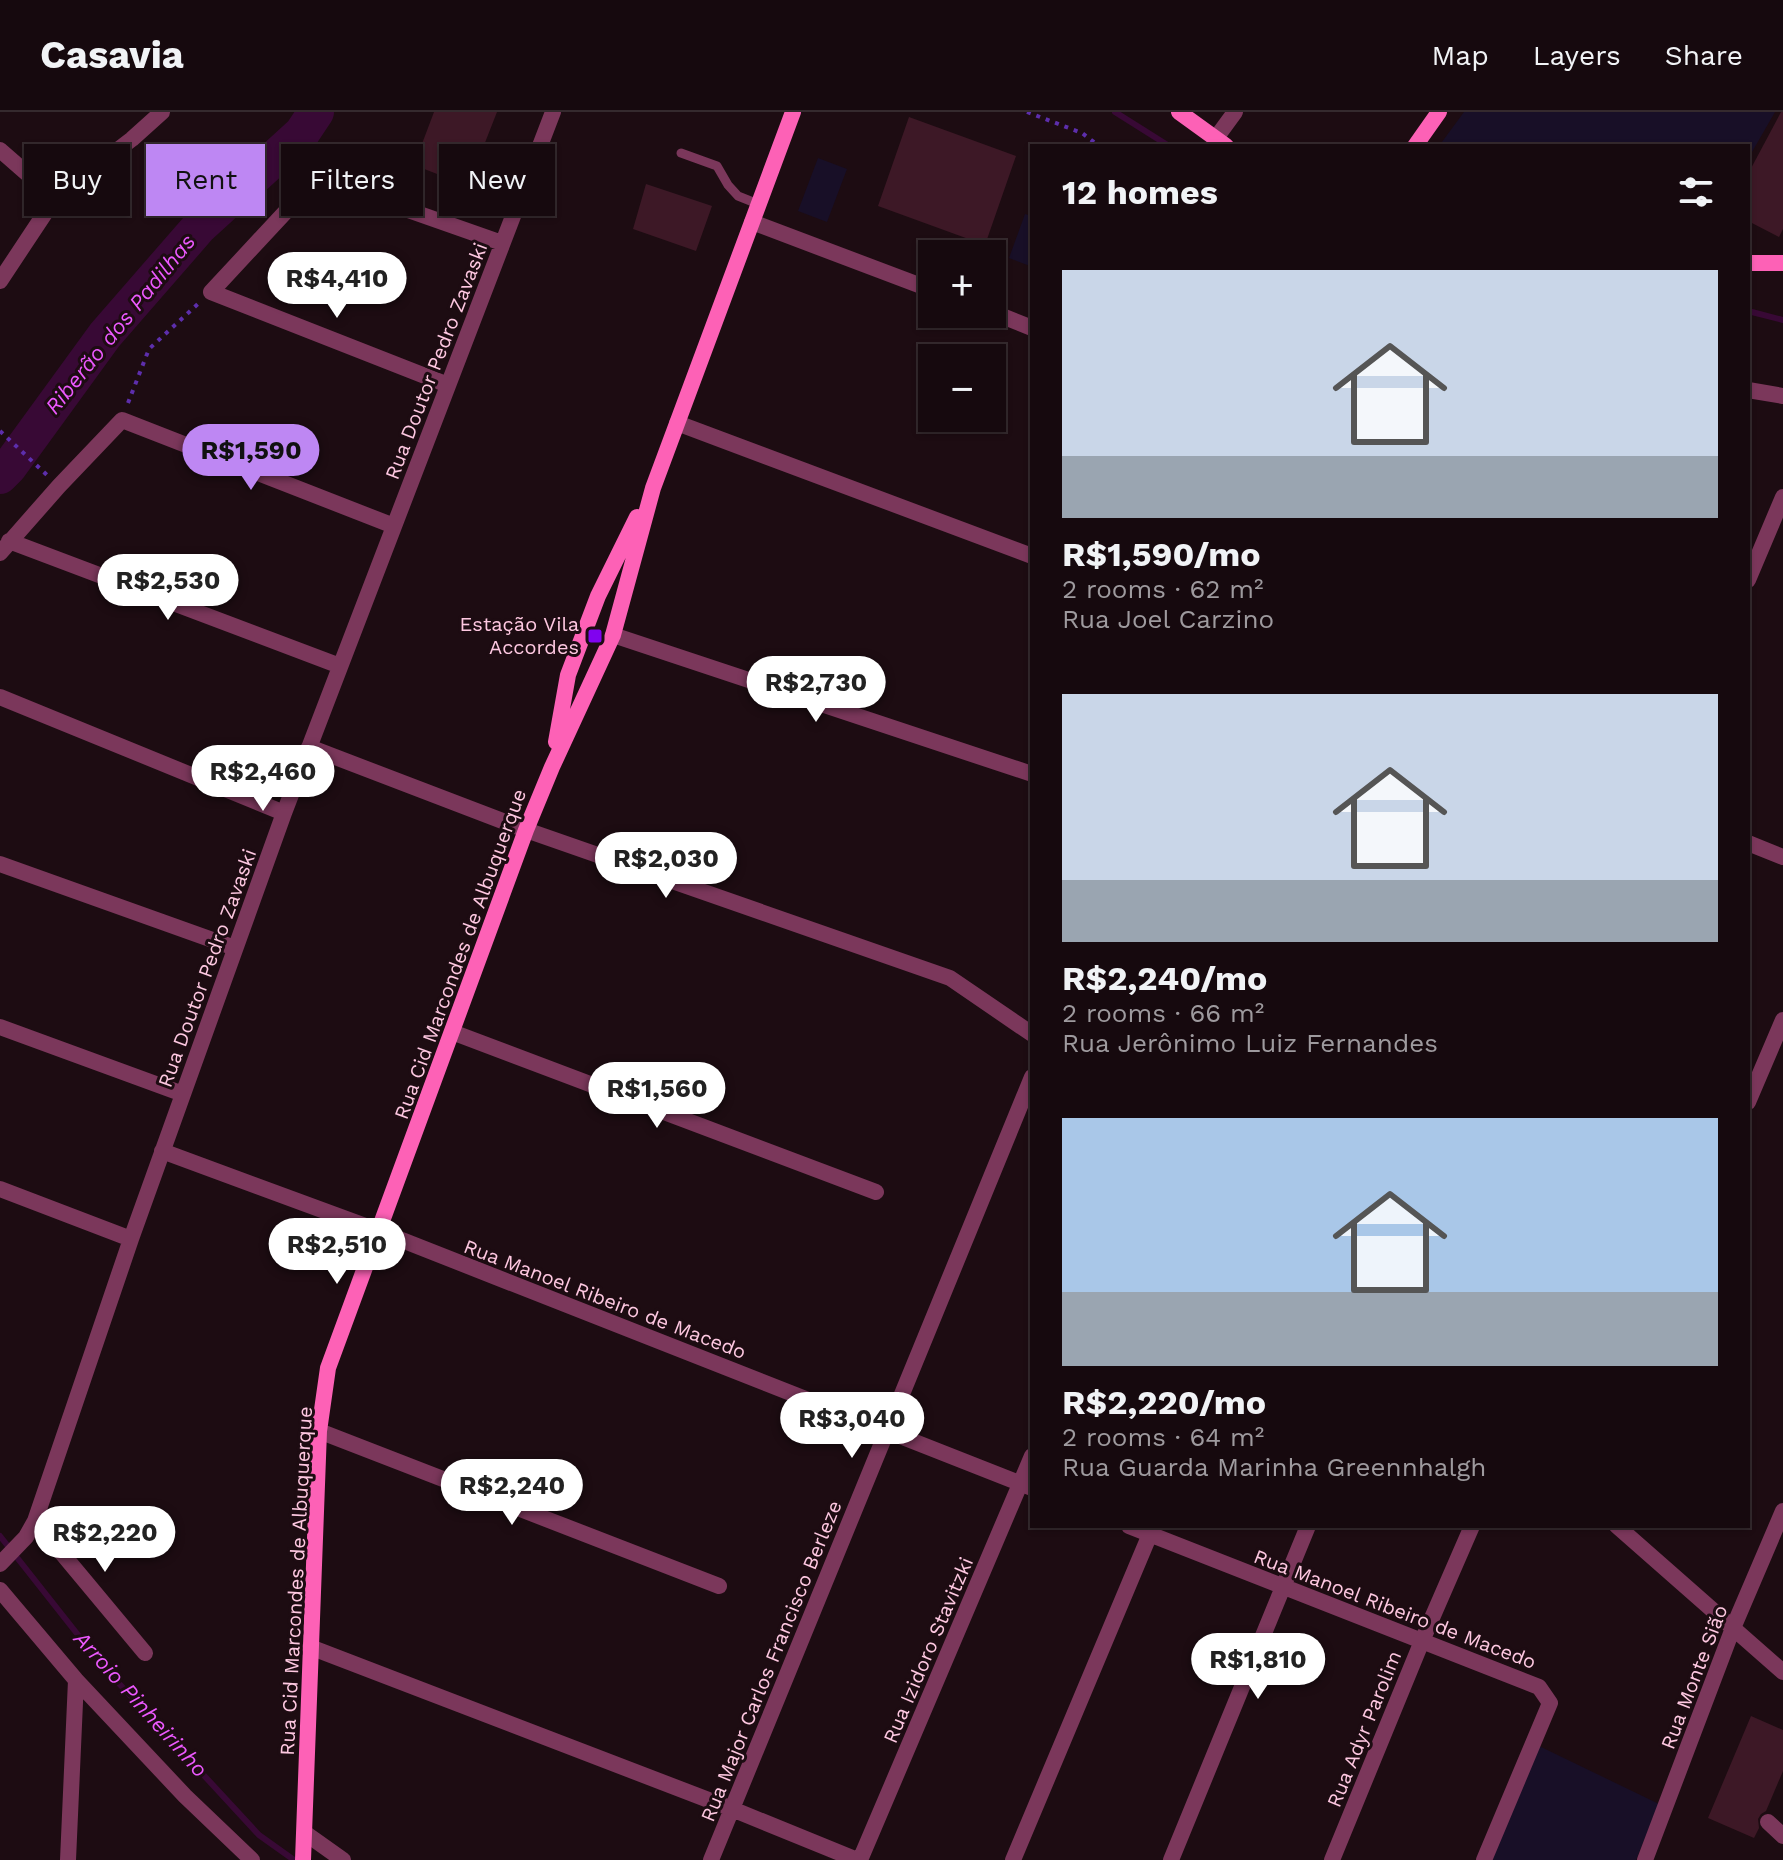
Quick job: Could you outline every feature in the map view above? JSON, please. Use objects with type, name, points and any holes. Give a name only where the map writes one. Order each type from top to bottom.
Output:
[{"type":"street","points":[[125,144],[162,112]]},
{"type":"street","name":"Rua Doutor Pedro Zavaski","points":[[0,1563],[26,1537],[35,1521],[131,1239],[284,813],[553,112]]},
{"type":"street","name":"Rua Cid Marcondes de Albuquerque","points":[[303,1860],[319,1431],[328,1368],[526,830],[613,635],[653,488],[793,112]]},
{"type":"street","points":[[1179,112],[1221,142],[1235,112]]},
{"type":"street","points":[[1416,144],[1439,112]]},
{"type":"street","points":[[0,150],[24,171]]},
{"type":"street","points":[[448,385],[211,292],[317,178],[502,243]]},
{"type":"street","points":[[0,281],[43,216]]},
{"type":"street","points":[[752,222],[918,285]]},
{"type":"street","points":[[1750,263],[1783,263]]},
{"type":"street","points":[[1006,318],[1030,327]]},
{"type":"street","points":[[1750,390],[1783,396]]},
{"type":"street","points":[[340,666],[5,547],[122,420],[394,526]]},
{"type":"street","points":[[677,423],[1030,555]]},
{"type":"street","name":"Rua Cid Marcondes de Albuquerque","points":[[552,767],[568,675],[598,596],[653,488]]},
{"type":"street","points":[[1750,575],[1783,497]]},
{"type":"street","points":[[613,635],[1030,773]]},
{"type":"street","points":[[0,697],[284,813]]},
{"type":"street","points":[[309,747],[526,830],[950,978],[1030,1033]]},
{"type":"street","points":[[1750,844],[1783,857]]},
{"type":"street","points":[[0,864],[235,948]]},
{"type":"street","points":[[1750,1097],[1783,1020]]},
{"type":"street","points":[[0,1027],[183,1094]]},
{"type":"street","points":[[452,1032],[876,1192]]},
{"type":"street","name":"Rua Major Carlos Francisco Berleze","points":[[711,1860],[1030,1082]]},
{"type":"street","name":"Rua Manoel Ribeiro de Macedo","points":[[162,1151],[379,1231],[1026,1486]]},
{"type":"street","points":[[0,1189],[131,1239]]},
{"type":"street","points":[[319,1431],[719,1586]]},
{"type":"street","name":"Rua Izidoro Stavitzki","points":[[859,1860],[1026,1486],[1030,1466]]},
{"type":"street","name":"Rua Monte Sião","points":[[1645,1860],[1733,1628],[1783,1511]]},
{"type":"street","points":[[35,1521],[145,1653]]},
{"type":"street","points":[[1171,1860],[1307,1528]]},
{"type":"street","name":"Rua Adyr Parolim","points":[[1332,1860],[1471,1528]]},
{"type":"street","points":[[1619,1528],[1783,1672]]},
{"type":"street","points":[[1013,1860],[1152,1530]]},
{"type":"street","name":"Rua Manoel Ribeiro de Macedo","points":[[1152,1530],[1282,1586],[1539,1687],[1550,1703],[1484,1860]]},
{"type":"street","points":[[0,1590],[76,1680],[185,1796],[252,1860]]},
{"type":"street","points":[[310,1647],[859,1860]]},
{"type":"street","points":[[68,1860],[76,1680]]},
{"type":"street","points":[[1768,1822],[1783,1836]]},
{"type":"street","points":[[305,1838],[343,1860]]},
{"type":"lane","points":[[681,153],[717,166],[738,196],[758,204]]},
{"type":"path","points":[[1027,112],[1082,133],[1096,144]]},
{"type":"path","points":[[122,420],[149,349],[211,292]]},
{"type":"path","points":[[2,433],[44,472]]},
{"type":"shaded area","points":[[1464,112],[1775,112],[1750,156],[1750,144],[1440,144]]},
{"type":"shaded area","points":[[818,158],[847,169],[827,222],[798,211]]},
{"type":"shaded area","points":[[1025,214],[1030,215],[1030,266],[1009,258]]},
{"type":"shaded area","points":[[1539,1746],[1659,1804],[1636,1860],[1491,1860]]},
{"type":"building","points":[[434,112],[497,112],[484,144],[439,144],[439,175],[423,168],[422,144]]},
{"type":"building","points":[[1783,112],[1783,229],[1779,237],[1750,222],[1750,170]]},
{"type":"building","points":[[909,117],[1016,156],[987,240],[971,240],[878,206]]},
{"type":"building","points":[[646,184],[712,206],[696,251],[633,229]]},
{"type":"building","points":[[1751,1716],[1783,1730],[1783,1771],[1766,1811],[1758,1819],[1759,1828],[1754,1838],[1708,1818]]},
{"type":"waterway","name":"Riberão dos Padilhas","points":[[0,476],[105,335],[199,227],[302,133],[316,112]]},
{"type":"waterway","points":[[1115,112],[1166,144]]},
{"type":"waterway","points":[[1750,312],[1783,320]]},
{"type":"waterway","name":"Arroio Pinheirinho","points":[[0,1536],[101,1664],[259,1835],[294,1860]]},
{"type":"place","name":"Estação Vila Accordes","points":[[595,636]]}]
